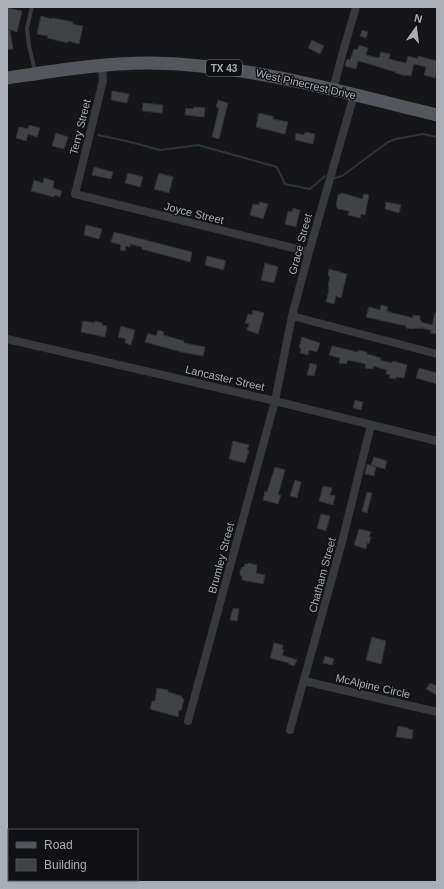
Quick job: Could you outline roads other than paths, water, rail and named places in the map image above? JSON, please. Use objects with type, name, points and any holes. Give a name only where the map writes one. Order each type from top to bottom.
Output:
[{"type":"main road","name":"West Pinecrest Drive","points":[[7,78],[102,65],[148,63],[192,65],[222,68],[276,77],[437,115]]},
{"type":"street","points":[[333,90],[356,7]]},
{"type":"street","name":"Terry Street","points":[[75,194],[103,81],[102,65]]},
{"type":"street","name":"Grace Street","points":[[275,401],[292,316],[354,95]]},
{"type":"street","name":"Joyce Street","points":[[75,194],[309,252]]},
{"type":"street","points":[[292,316],[437,354]]},
{"type":"street","name":"Lancaster Street","points":[[7,339],[275,401],[437,441]]},
{"type":"street","name":"Brumley Street","points":[[188,721],[275,401]]},
{"type":"street","name":"Chatham Street","points":[[290,730],[342,542],[371,425]]},
{"type":"street","name":"McAlpine Circle","points":[[304,681],[437,712]]},
{"type":"lane","points":[[32,7],[27,28],[29,46],[36,74]]},
{"type":"waterway","points":[[335,178],[342,176],[388,142],[423,134],[437,137]]},
{"type":"waterway","points":[[98,135],[160,150],[198,145],[277,167],[285,184],[310,189],[325,176]]}]
